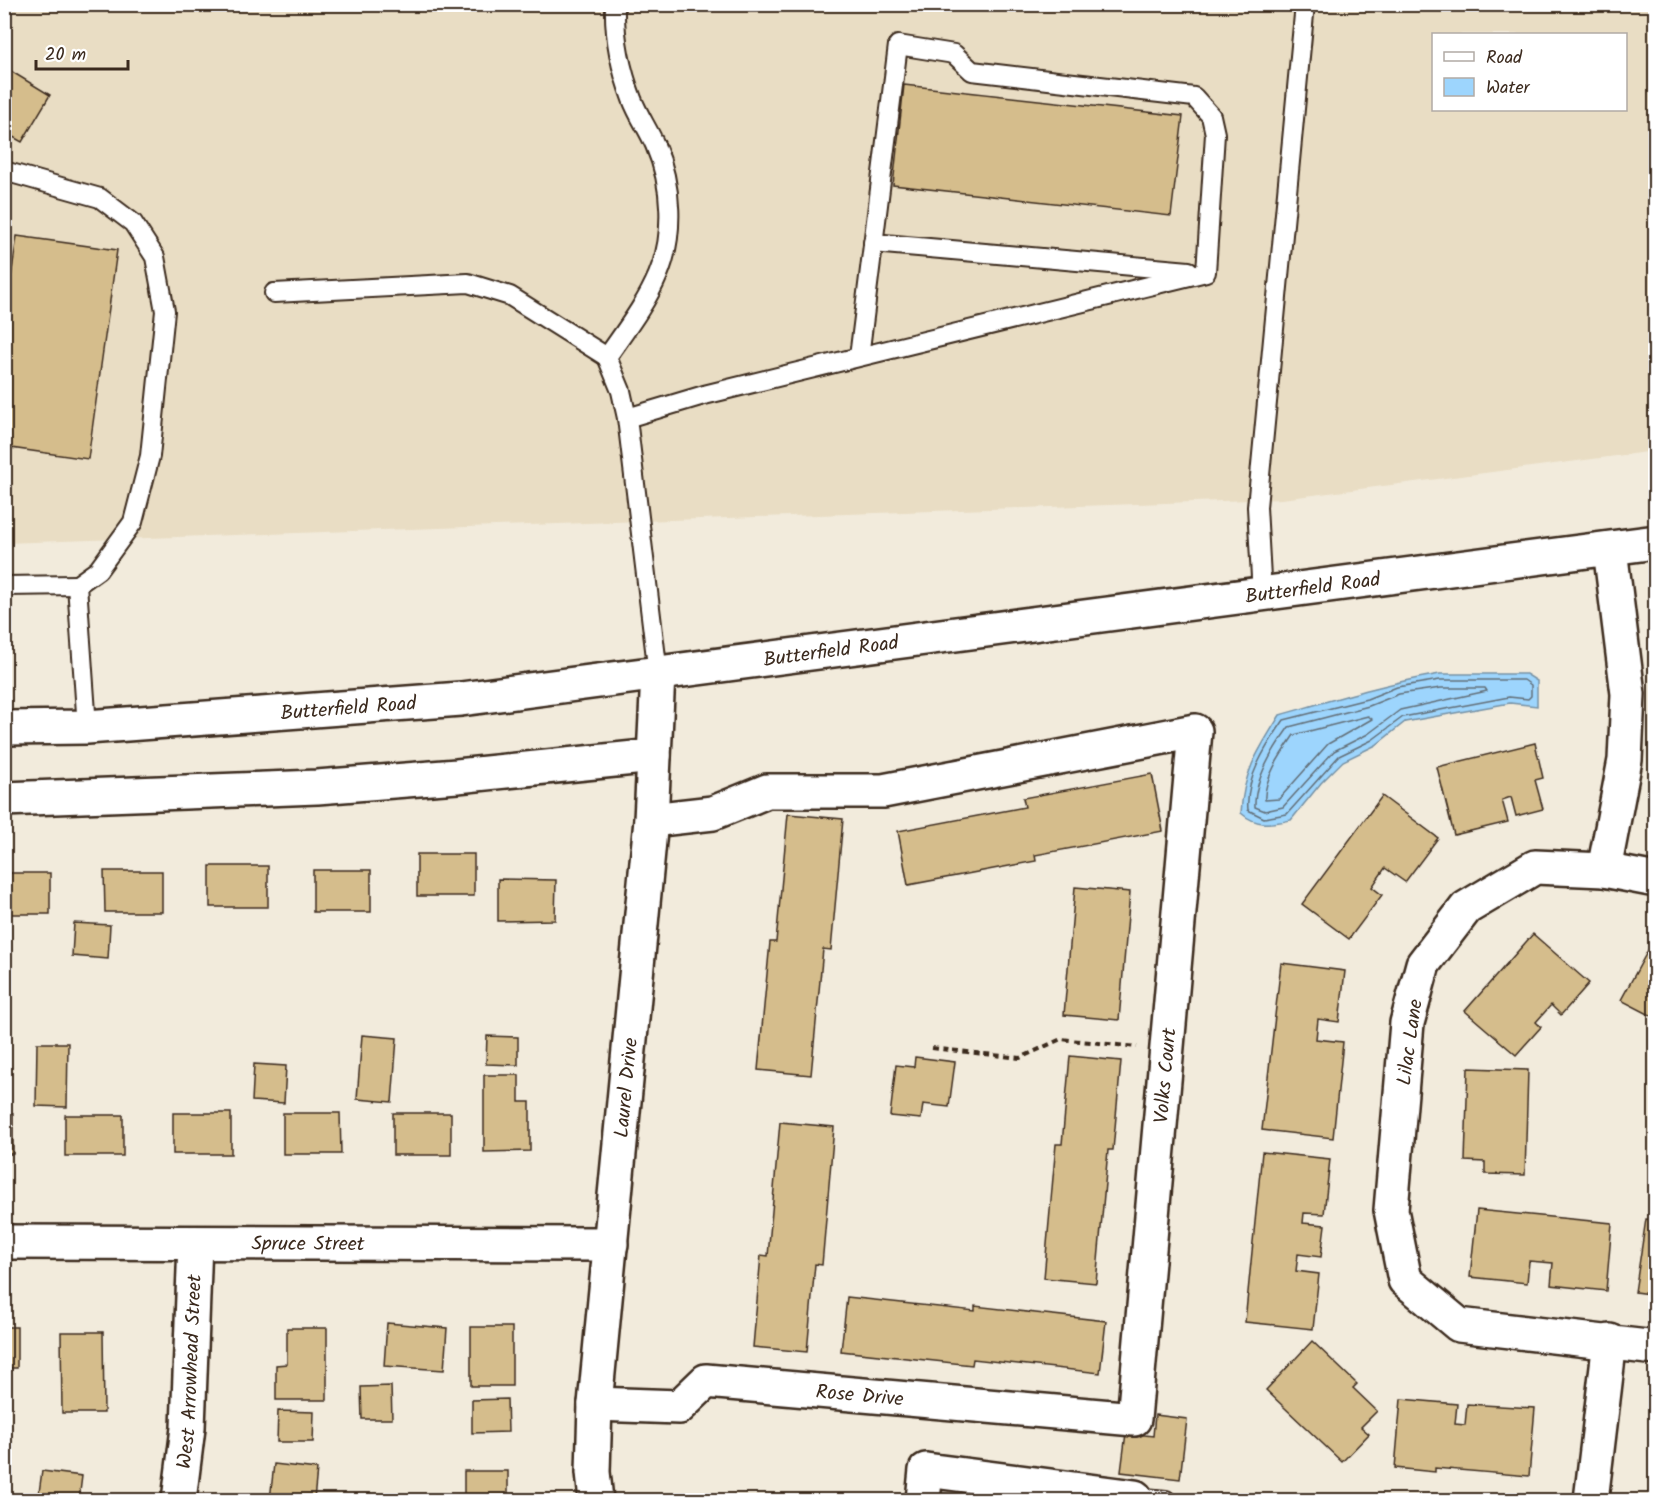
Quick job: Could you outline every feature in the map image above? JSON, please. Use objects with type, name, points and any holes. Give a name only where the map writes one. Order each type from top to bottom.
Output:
[{"type":"street","name":"Butterfield Road","points":[[4,728],[87,727],[461,699],[1656,543]]},
{"type":"street","points":[[1604,870],[1625,760],[1628,694],[1610,549]]},
{"type":"street","name":"Laurel Drive","points":[[596,1500],[593,1472],[595,1404],[651,820],[658,674]]},
{"type":"street","name":"Volks Court","points":[[651,820],[712,813],[767,791],[883,791],[1196,731],[1134,1419]]},
{"type":"street","points":[[4,799],[317,787],[457,776],[654,756]]},
{"type":"street","name":"Lilac Lane","points":[[1656,880],[1604,870],[1535,867],[1466,908],[1423,964],[1407,1023],[1391,1210],[1405,1280],[1460,1325],[1656,1348]]},
{"type":"street","name":"Spruce Street","points":[[4,1242],[612,1244]]},
{"type":"street","name":"West Arrowhead Street","points":[[179,1500],[188,1428],[195,1243]]},
{"type":"street","points":[[1591,1500],[1610,1341]]},
{"type":"street","name":"Rose Drive","points":[[595,1404],[679,1407],[706,1381],[1134,1419]]},
{"type":"street","points":[[923,1500],[926,1470],[1146,1499]]},
{"type":"lane","points":[[607,357],[636,315],[659,274],[670,225],[668,188],[656,146],[632,99],[620,57],[615,4]]},
{"type":"lane","points":[[1262,595],[1257,507],[1305,4]]},
{"type":"lane","points":[[859,357],[898,45],[954,54],[972,70],[1194,97],[1210,116],[1215,134],[1206,272]]},
{"type":"lane","points":[[4,171],[100,198],[133,223],[155,257],[165,311],[150,456],[133,522],[99,570],[77,585],[4,586]]},
{"type":"lane","points":[[873,243],[1206,272]]},
{"type":"lane","points":[[627,418],[704,395],[1206,272]]},
{"type":"lane","points":[[274,293],[468,284],[510,296],[607,357],[621,391],[627,418],[658,674]]},
{"type":"lane","points":[[77,585],[87,727]]},
{"type":"path","points":[[932,1048],[1020,1058],[1061,1039],[1138,1047]]},
{"type":"shaded area","points":[[4,5],[1655,5],[1655,451],[1282,499],[5,543]]},
{"type":"water","points":[[1440,674],[1526,674],[1537,681],[1537,706],[1510,703],[1405,722],[1376,745],[1343,761],[1321,783],[1291,820],[1259,822],[1241,813],[1245,785],[1253,761],[1280,715],[1379,687]]},
{"type":"building","points":[[9,70],[50,95],[22,142],[4,132],[4,78]]},
{"type":"building","points":[[904,85],[1183,116],[1171,216],[893,185]]},
{"type":"building","points":[[17,236],[117,250],[88,459],[4,447],[4,326]]},
{"type":"building","points":[[1535,743],[1543,778],[1535,780],[1543,809],[1516,816],[1511,797],[1502,800],[1508,822],[1454,835],[1437,767]]},
{"type":"building","points":[[1152,774],[1163,831],[1035,855],[1036,861],[908,885],[898,831],[1025,807],[1023,798]]},
{"type":"building","points":[[1382,796],[1438,838],[1405,882],[1385,868],[1372,887],[1382,895],[1349,939],[1302,904]]},
{"type":"building","points":[[788,814],[843,819],[831,950],[823,949],[811,1075],[758,1070],[770,942],[776,942]]},
{"type":"building","points":[[417,854],[474,854],[474,896],[417,896]]},
{"type":"building","points":[[210,866],[268,866],[268,907],[210,907]]},
{"type":"building","points":[[313,870],[371,870],[371,912],[313,912]]},
{"type":"building","points":[[104,871],[162,871],[162,912],[105,912]]},
{"type":"building","points":[[4,873],[50,873],[50,914],[4,914]]},
{"type":"building","points":[[498,879],[556,880],[555,920],[498,921]]},
{"type":"building","points":[[1075,887],[1130,892],[1119,1020],[1064,1015]]},
{"type":"building","points":[[74,923],[110,925],[108,959],[72,956]]},
{"type":"building","points":[[1533,934],[1589,983],[1561,1015],[1551,1005],[1536,1022],[1541,1027],[1516,1055],[1465,1011]]},
{"type":"building","points":[[1652,943],[1656,945],[1656,1018],[1621,1000]]},
{"type":"building","points":[[1281,963],[1345,971],[1339,1022],[1318,1019],[1316,1039],[1343,1042],[1333,1138],[1262,1130]]},
{"type":"building","points":[[362,1035],[397,1038],[392,1102],[357,1099]]},
{"type":"building","points":[[487,1036],[518,1037],[518,1065],[486,1064]]},
{"type":"building","points":[[37,1043],[68,1043],[67,1107],[36,1106]]},
{"type":"building","points":[[1070,1056],[1121,1061],[1113,1150],[1108,1150],[1096,1283],[1044,1278],[1056,1144],[1062,1144]]},
{"type":"building","points":[[915,1057],[955,1062],[949,1107],[923,1104],[921,1119],[890,1116],[896,1065],[914,1067]]},
{"type":"building","points":[[254,1064],[286,1066],[284,1103],[252,1101]]},
{"type":"building","points":[[1468,1068],[1528,1070],[1525,1175],[1485,1174],[1485,1162],[1465,1161]]},
{"type":"building","points":[[484,1075],[519,1075],[519,1102],[530,1102],[530,1151],[484,1152]]},
{"type":"building","points":[[173,1113],[231,1113],[231,1154],[173,1154]]},
{"type":"building","points":[[283,1113],[340,1113],[341,1154],[283,1154]]},
{"type":"building","points":[[393,1113],[451,1113],[451,1155],[393,1155]]},
{"type":"building","points":[[4,1114],[13,1114],[13,1154],[4,1154]]},
{"type":"building","points":[[65,1115],[123,1115],[123,1156],[65,1156]]},
{"type":"building","points":[[780,1122],[834,1127],[822,1265],[815,1264],[807,1352],[753,1347],[761,1255],[768,1256]]},
{"type":"building","points":[[1262,1152],[1330,1159],[1324,1214],[1304,1213],[1303,1223],[1325,1225],[1321,1257],[1298,1254],[1296,1271],[1319,1274],[1313,1329],[1245,1322]]},
{"type":"building","points":[[1477,1210],[1612,1223],[1606,1291],[1551,1285],[1553,1263],[1529,1261],[1527,1283],[1470,1277]]},
{"type":"building","points":[[1646,1219],[1656,1220],[1656,1295],[1635,1292]]},
{"type":"building","points":[[847,1297],[975,1311],[975,1306],[1106,1321],[1100,1373],[973,1359],[972,1365],[841,1351]]},
{"type":"building","points":[[387,1323],[447,1328],[444,1370],[384,1366]]},
{"type":"building","points":[[4,1327],[17,1327],[17,1368],[4,1368]]},
{"type":"building","points":[[471,1327],[512,1327],[512,1386],[471,1386]]},
{"type":"building","points":[[287,1328],[327,1328],[327,1400],[276,1400],[276,1365],[287,1364]]},
{"type":"building","points":[[61,1332],[103,1332],[104,1413],[62,1413]]},
{"type":"building","points":[[1312,1341],[1357,1384],[1353,1388],[1377,1411],[1361,1427],[1369,1434],[1342,1462],[1266,1390]]},
{"type":"building","points":[[391,1386],[392,1419],[362,1419],[361,1387]]},
{"type":"building","points":[[507,1399],[508,1432],[472,1433],[472,1400]]},
{"type":"building","points":[[1401,1399],[1457,1404],[1455,1424],[1465,1425],[1467,1404],[1535,1408],[1529,1476],[1435,1468],[1435,1472],[1395,1468]]},
{"type":"building","points":[[278,1411],[314,1412],[313,1442],[277,1442]]},
{"type":"building","points":[[1155,1415],[1187,1419],[1180,1479],[1121,1472],[1126,1433],[1153,1436]]},
{"type":"building","points":[[274,1464],[317,1469],[314,1500],[270,1500]]},
{"type":"building","points":[[42,1471],[82,1476],[79,1500],[38,1500]]},
{"type":"building","points":[[464,1471],[508,1471],[508,1500],[464,1500]]},
{"type":"building","points":[[696,1493],[758,1499],[758,1500],[695,1500]]},
{"type":"building","points":[[941,1494],[1010,1500],[940,1500]]}]
